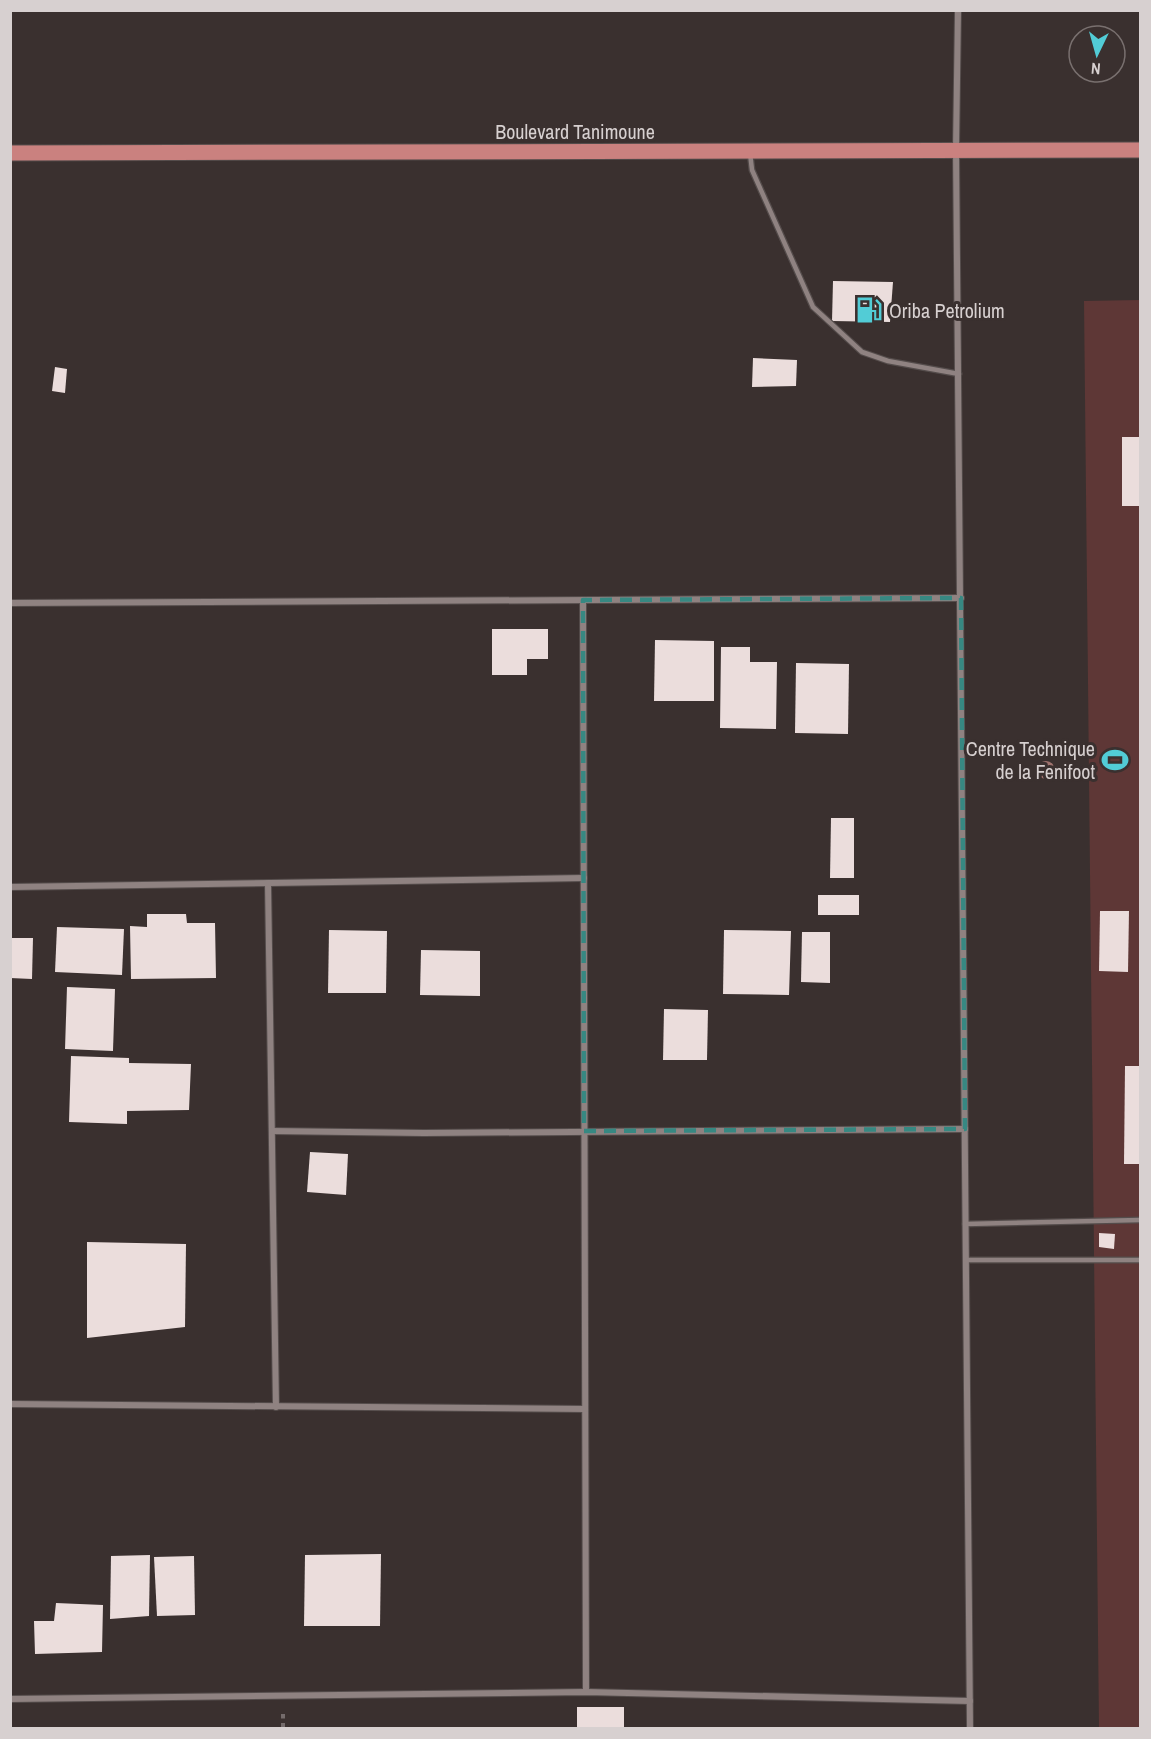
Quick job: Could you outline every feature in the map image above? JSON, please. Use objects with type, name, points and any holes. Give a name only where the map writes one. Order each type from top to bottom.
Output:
[{"type":"main road","name":"Boulevard Tanimoune","points":[[10,153],[1140,150]]},
{"type":"street","points":[[958,10],[956,150],[970,1728]]},
{"type":"street","points":[[10,603],[961,598]]},
{"type":"street","points":[[583,600],[586,1692]]},
{"type":"street","points":[[10,887],[584,878]]},
{"type":"street","points":[[268,883],[276,1407]]},
{"type":"street","points":[[272,1131],[965,1129]]},
{"type":"street","points":[[10,1404],[585,1409]]},
{"type":"street","points":[[10,1699],[586,1692],[970,1701]]},
{"type":"lane","points":[[749,151],[752,170],[813,307],[862,351],[888,361],[959,374]]},
{"type":"lane","points":[[966,1224],[1140,1220]]},
{"type":"lane","points":[[966,1260],[1140,1260]]},
{"type":"highlighted area","points":[[961,598],[965,1129],[584,1131],[583,600]]},
{"type":"shaded area","name":"Centre Technique de la Fenifoot","points":[[1140,300],[1140,1728],[1099,1728],[1084,301]]},
{"type":"building","points":[[833,281],[893,282],[890,322],[832,321]]},
{"type":"building","points":[[753,358],[797,360],[796,386],[752,387]]},
{"type":"building","points":[[55,367],[67,369],[65,393],[52,391]]},
{"type":"building","points":[[1122,437],[1140,437],[1140,506],[1122,506]]},
{"type":"building","points":[[492,629],[548,629],[548,659],[527,659],[527,675],[492,675]]},
{"type":"building","points":[[655,640],[714,641],[714,701],[654,701]]},
{"type":"building","points":[[721,647],[750,647],[750,662],[777,662],[776,729],[720,728]]},
{"type":"building","points":[[796,663],[849,664],[848,734],[795,733]]},
{"type":"building","points":[[831,818],[854,818],[854,878],[830,878]]},
{"type":"building","points":[[818,895],[859,895],[859,915],[818,915]]},
{"type":"building","points":[[1100,911],[1129,911],[1128,972],[1099,971]]},
{"type":"building","points":[[147,914],[186,914],[187,923],[215,923],[216,978],[131,979],[130,926],[147,927]]},
{"type":"building","points":[[57,927],[124,929],[122,975],[55,972]]},
{"type":"building","points":[[329,930],[387,931],[386,993],[328,993]]},
{"type":"building","points":[[724,930],[791,931],[789,995],[723,994]]},
{"type":"building","points":[[802,932],[830,932],[830,983],[801,982]]},
{"type":"building","points":[[10,938],[33,938],[32,979],[10,978]]},
{"type":"building","points":[[421,950],[480,951],[480,996],[420,995]]},
{"type":"building","points":[[67,987],[115,989],[113,1051],[65,1049]]},
{"type":"building","points":[[664,1009],[708,1010],[707,1060],[663,1060]]},
{"type":"building","points":[[71,1056],[129,1058],[129,1063],[191,1064],[189,1110],[127,1111],[127,1124],[69,1122]]},
{"type":"building","points":[[1125,1066],[1140,1066],[1140,1164],[1124,1164]]},
{"type":"building","points":[[310,1152],[348,1154],[346,1195],[307,1192]]},
{"type":"building","points":[[1099,1233],[1115,1234],[1114,1249],[1099,1247]]},
{"type":"building","points":[[87,1242],[186,1244],[185,1327],[87,1338]]},
{"type":"building","points":[[381,1554],[380,1626],[304,1626],[305,1555]]},
{"type":"building","points":[[150,1555],[149,1616],[110,1619],[111,1556]]},
{"type":"building","points":[[194,1556],[195,1615],[157,1616],[154,1557]]},
{"type":"building","points":[[56,1603],[103,1605],[102,1652],[35,1654],[34,1621],[54,1621]]},
{"type":"building","points":[[577,1707],[624,1707],[624,1728],[577,1728]]},
{"type":"place","name":"Oriba Petrolium","points":[[869,310]]},
{"type":"place","name":"Centre Technique de la Fenifoot","points":[[1115,760]]}]
